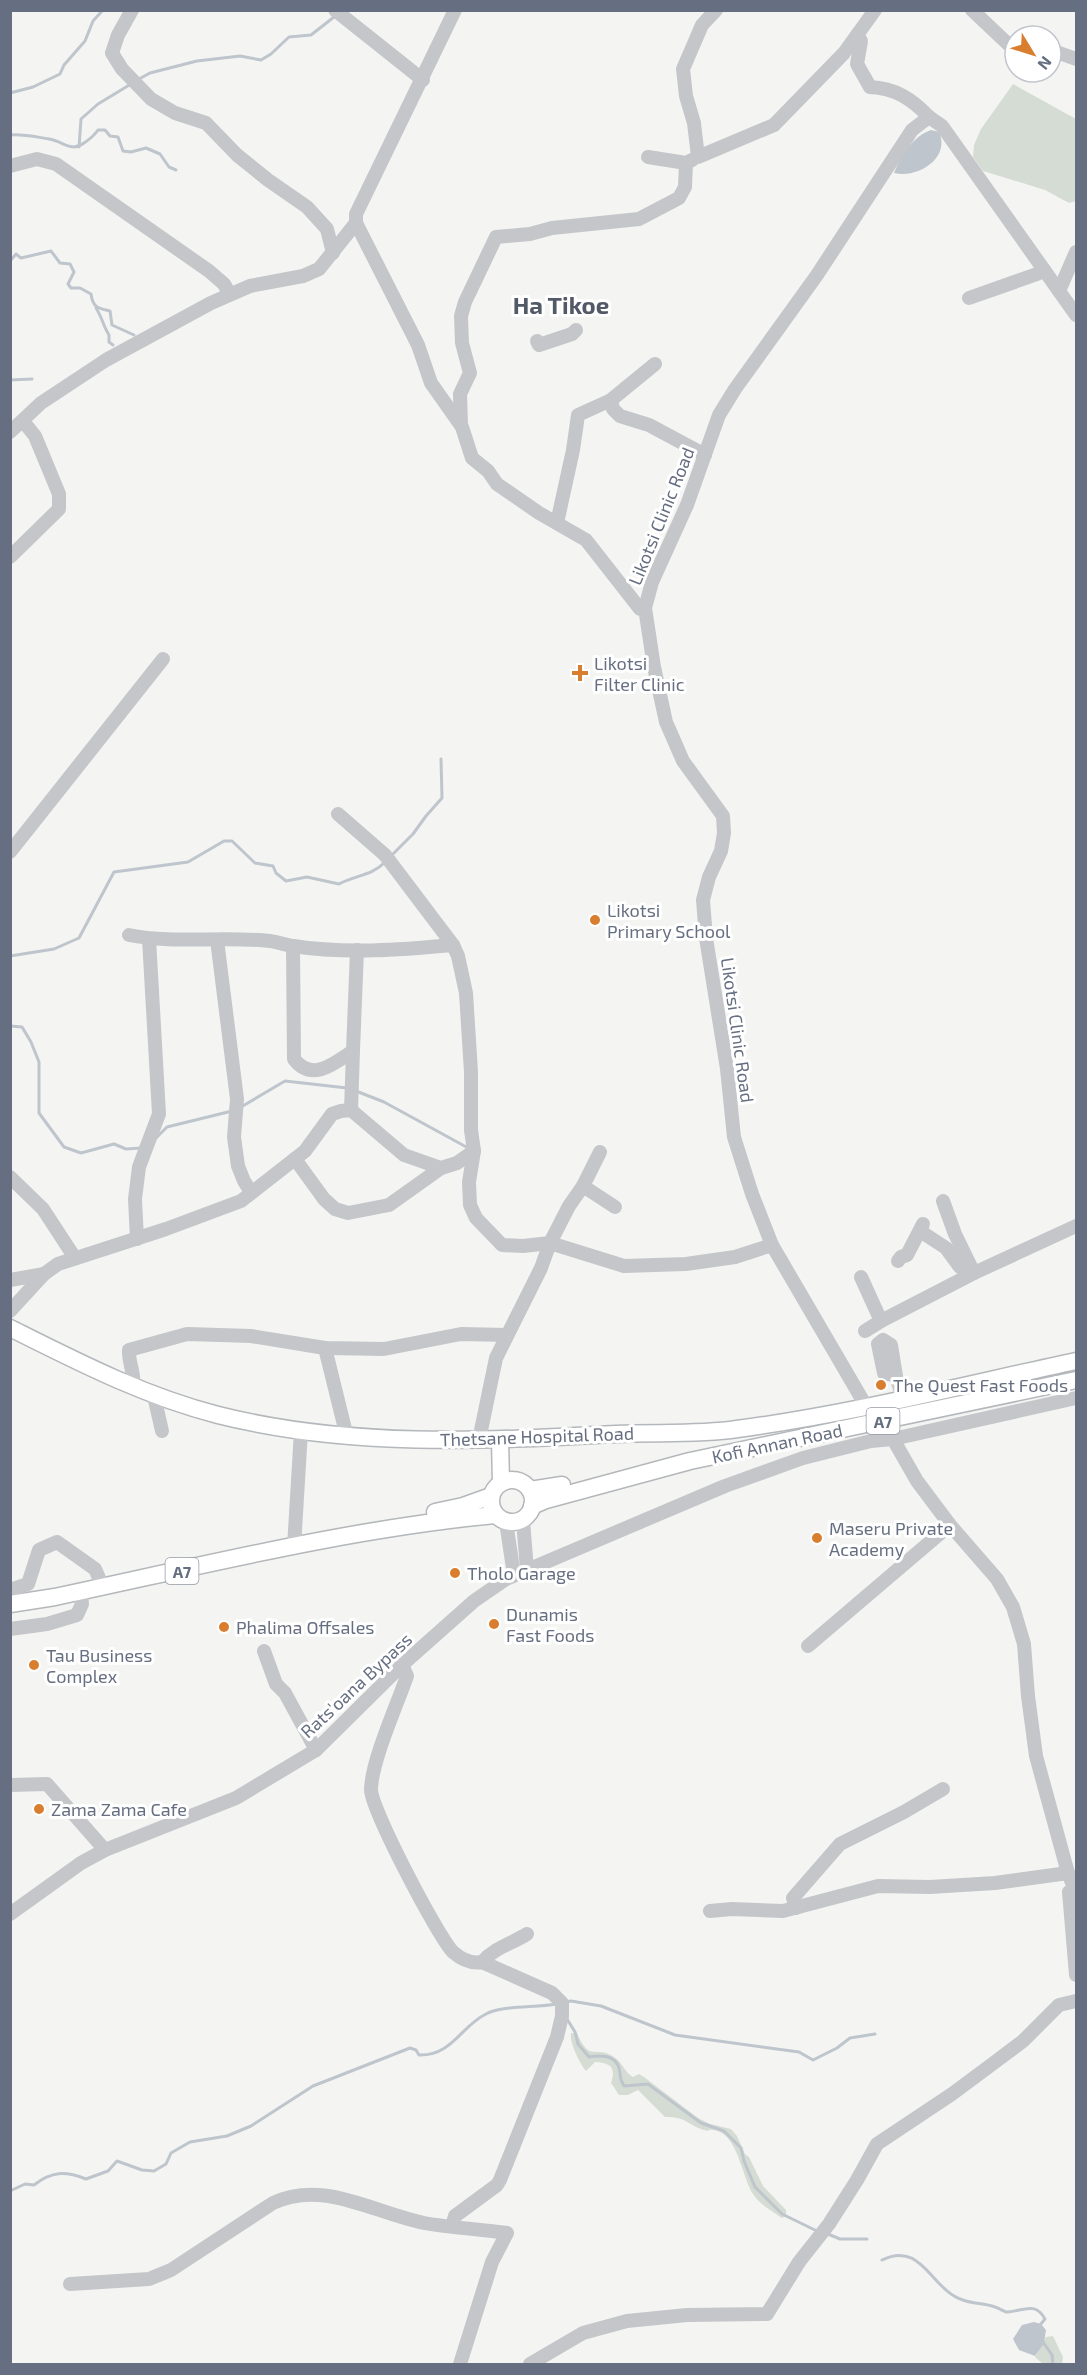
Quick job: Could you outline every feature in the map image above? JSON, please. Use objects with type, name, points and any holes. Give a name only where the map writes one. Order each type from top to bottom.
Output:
[{"type":"main road","name":"Thetsane Hospital Road","points":[[11,1328],[106,1377],[154,1396],[214,1414],[266,1426],[347,1437],[506,1440],[734,1430],[866,1406],[1077,1361]]},
{"type":"main road","name":"Kofi Annan Road","points":[[10,1604],[81,1592],[353,1535],[436,1521],[512,1502],[543,1490],[665,1462],[690,1461],[1077,1380]]},
{"type":"main road","points":[[506,1440],[512,1502]]},
{"type":"street","points":[[132,10],[118,35],[112,53],[122,69],[151,99],[175,113],[206,123],[237,155],[307,207],[327,229],[333,253]]},
{"type":"street","points":[[335,10],[423,80]]},
{"type":"street","points":[[455,10],[356,214],[356,223],[418,345],[431,384],[462,427]]},
{"type":"street","points":[[695,10],[702,25]]},
{"type":"street","points":[[645,608],[640,609],[586,540],[497,484],[488,471],[472,458],[462,427],[460,394],[470,373],[462,343],[461,316],[465,302],[496,237],[530,234],[552,228],[639,219],[679,198],[685,187],[692,160],[694,123],[686,96],[683,69],[702,25],[716,10]]},
{"type":"street","points":[[648,157],[692,160],[774,125],[844,53],[875,10]]},
{"type":"street","points":[[972,10],[1003,39]]},
{"type":"street","points":[[857,35],[861,41],[857,64],[870,87],[887,88],[914,101],[929,117],[942,126],[1077,315]]},
{"type":"street","name":"Likotsi Clinic Road","points":[[866,1406],[772,1245],[752,1194],[734,1137],[727,1069],[706,938],[703,900],[709,877],[721,851],[724,833],[723,816],[682,760],[666,722],[654,668],[645,608],[652,582],[687,505],[719,415],[735,389],[817,275],[912,130],[929,117]]},
{"type":"street","points":[[10,166],[37,159],[56,164],[209,271],[224,284],[229,293]]},
{"type":"street","points":[[10,432],[41,403],[106,360],[229,293],[250,286],[303,276],[319,269],[356,223]]},
{"type":"street","points":[[1059,291],[1077,252]]},
{"type":"street","points":[[969,298],[1044,270]]},
{"type":"street","points":[[537,341],[539,345],[572,334],[576,330]]},
{"type":"street","points":[[557,523],[578,415],[612,400],[655,364]]},
{"type":"street","points":[[612,400],[613,409],[620,416],[648,425],[705,455]]},
{"type":"street","points":[[10,557],[59,509],[60,503],[59,494],[35,436],[23,421]]},
{"type":"street","points":[[10,852],[163,659]]},
{"type":"street","points":[[338,814],[385,855],[453,945],[458,956],[466,993],[471,1072],[471,1130],[474,1151],[470,1205],[476,1218],[502,1245],[523,1246],[550,1243],[624,1266],[686,1264],[735,1257],[772,1245]]},
{"type":"street","points":[[129,935],[149,939],[202,938],[271,941],[293,946],[357,950],[414,949],[453,945]]},
{"type":"street","points":[[137,1239],[135,1199],[139,1167],[159,1114],[149,939]]},
{"type":"street","points":[[217,940],[237,1099],[234,1137],[238,1166],[251,1192]]},
{"type":"street","points":[[293,946],[294,1059],[303,1067],[326,1070],[353,1051]]},
{"type":"street","points":[[351,1110],[357,950]]},
{"type":"street","points":[[10,1311],[44,1274],[58,1264],[222,1210],[241,1201],[305,1151],[332,1114],[341,1110],[351,1110],[404,1155],[441,1168]]},
{"type":"street","points":[[295,1160],[324,1199],[335,1209],[348,1213],[389,1205],[441,1168],[456,1164],[474,1151]]},
{"type":"street","points":[[479,1440],[496,1358],[541,1268],[550,1243],[600,1152]]},
{"type":"street","points":[[10,1177],[43,1209],[75,1258]]},
{"type":"street","points":[[583,1186],[615,1207]]},
{"type":"street","points":[[943,1201],[955,1234],[974,1274]]},
{"type":"street","points":[[865,1331],[974,1274],[1077,1226]]},
{"type":"street","points":[[898,1261],[907,1255],[921,1227],[946,1248],[960,1267],[974,1274]]},
{"type":"street","points":[[10,1280],[44,1274]]},
{"type":"street","points":[[861,1277],[881,1321]]},
{"type":"street","points":[[132,1387],[135,1378],[128,1359],[129,1350],[187,1334],[251,1336],[324,1348],[384,1349],[461,1334],[507,1335]]},
{"type":"street","points":[[324,1348],[347,1437]]},
{"type":"street","points":[[896,1376],[903,1398]]},
{"type":"street","points":[[154,1396],[162,1431]]},
{"type":"street","name":"Rats'oana Bypass","points":[[10,1914],[81,1863],[105,1850],[236,1798],[316,1750],[402,1665],[474,1601],[520,1573],[724,1486],[803,1458],[871,1441],[893,1439],[1077,1398]]},
{"type":"street","points":[[294,1547],[302,1431]]},
{"type":"street","points":[[893,1439],[917,1481],[950,1525],[997,1579],[1017,1618],[1024,1644],[1036,1756],[1068,1873],[1076,1890],[1069,1892],[1077,1975]]},
{"type":"street","points":[[512,1502],[520,1573]]},
{"type":"street","points":[[808,1646],[950,1525]]},
{"type":"street","points":[[10,1590],[28,1584],[39,1550],[57,1542],[95,1569],[103,1587]]},
{"type":"street","points":[[10,1629],[47,1624],[77,1615],[82,1604],[81,1592]]},
{"type":"street","points":[[264,1652],[276,1684],[285,1693],[316,1750]]},
{"type":"street","points":[[402,1665],[407,1676],[380,1752],[370,1791],[380,1817],[437,1929],[453,1952],[468,1961],[482,1962],[552,1993],[562,2003],[562,2016],[557,2037],[500,2180],[455,2216],[452,2226]]},
{"type":"street","points":[[10,1785],[47,1784],[105,1850]]},
{"type":"street","points":[[796,1908],[794,1898],[840,1844],[904,1812],[942,1789]]},
{"type":"street","points":[[710,1911],[732,1909],[783,1911],[878,1886],[930,1887],[996,1883],[1068,1873]]},
{"type":"street","points":[[482,1962],[498,1948],[527,1934]]},
{"type":"street","points":[[530,2364],[583,2333],[627,2321],[687,2315],[767,2314],[799,2262],[851,2190],[877,2144],[952,2094],[1023,2041],[1059,2005],[1077,2001]]},
{"type":"street","points":[[70,2284],[149,2279],[171,2270],[267,2206],[288,2196],[309,2193],[374,2207],[403,2218],[507,2233],[492,2262],[460,2364]]},
{"type":"shaded area","points":[[1013,84],[1076,119],[1076,201],[1069,203],[1045,190],[983,171],[973,157],[974,145],[981,129]]},
{"type":"shaded area","points":[[931,130],[939,132],[941,141],[936,158],[922,170],[903,174],[894,173],[908,147]]},
{"type":"shaded area","points":[[571,2033],[577,2033],[589,2051],[602,2052],[614,2057],[630,2075],[633,2077],[639,2074],[644,2077],[698,2118],[710,2124],[731,2129],[749,2157],[763,2186],[786,2210],[786,2216],[782,2218],[766,2208],[756,2198],[749,2187],[734,2147],[721,2133],[698,2128],[678,2118],[665,2117],[638,2090],[628,2095],[619,2095],[611,2083],[613,2073],[611,2067],[605,2063],[595,2062],[586,2071],[576,2053]]},
{"type":"shaded area","points":[[1034,2322],[1041,2324],[1046,2330],[1044,2343],[1035,2356],[1019,2350],[1013,2339],[1022,2325]]},
{"type":"shaded area","points":[[1053,2336],[1063,2357],[1062,2364],[1043,2364],[1035,2357],[1046,2337]]},
{"type":"waterway","points":[[10,93],[33,87],[60,74],[64,65],[85,41],[93,21],[103,10]]},
{"type":"waterway","points":[[139,79],[150,73],[197,61],[240,56],[261,60],[289,37],[311,35],[334,17]]},
{"type":"waterway","points":[[79,147],[81,119],[98,104],[131,84]]},
{"type":"waterway","points":[[10,135],[49,139],[75,147],[88,140],[98,130],[105,130],[110,136],[118,137],[123,151],[131,152],[146,148],[160,154],[169,167],[176,170]]},
{"type":"waterway","points":[[10,261],[16,254],[21,258],[51,251],[60,263],[70,264],[74,272],[68,284],[71,288],[80,288],[91,294],[97,307],[110,311],[112,325],[134,335]]},
{"type":"waterway","points":[[96,308],[109,335],[109,342],[113,345]]},
{"type":"waterway","points":[[10,380],[32,379]]},
{"type":"waterway","points":[[392,855],[413,834],[442,798],[441,759]]},
{"type":"waterway","points":[[10,956],[54,949],[79,938],[114,872],[188,862],[224,841],[232,841],[255,863],[273,866],[276,873],[286,881],[307,877],[339,884],[369,873],[385,862]]},
{"type":"waterway","points":[[10,1026],[22,1027],[31,1042],[39,1062],[39,1113],[64,1147],[81,1153],[114,1144],[126,1149],[141,1148]]},
{"type":"waterway","points":[[241,1107],[285,1081],[347,1088]]},
{"type":"waterway","points":[[356,1091],[384,1102],[470,1149]]},
{"type":"waterway","points":[[156,1138],[167,1127],[232,1111]]},
{"type":"waterway","points":[[566,2002],[601,2006],[675,2035],[799,2052],[813,2060],[837,2048],[850,2038],[875,2034]]},
{"type":"waterway","points":[[10,2191],[25,2184],[34,2185],[47,2177],[59,2174],[86,2179],[108,2171],[117,2161],[142,2170],[154,2171],[166,2164],[171,2153],[190,2142],[227,2136],[251,2126],[313,2086],[410,2048],[416,2050],[419,2055],[440,2051],[477,2019],[493,2011],[556,2004]]},
{"type":"waterway","points":[[567,2019],[575,2032],[578,2044],[589,2057],[607,2057],[617,2064],[624,2086],[648,2084],[701,2123],[724,2131],[741,2148],[755,2187],[782,2214],[819,2232]]},
{"type":"waterway","points":[[828,2234],[840,2239],[867,2239]]},
{"type":"waterway","points":[[882,2260],[907,2256],[917,2261],[952,2295],[1006,2312],[1028,2308],[1037,2310],[1045,2319],[1040,2325]]},
{"type":"waterway","points":[[1043,2342],[1052,2355],[1053,2364]]},
{"type":"place","name":"Likotsi Filter Clinic","points":[[580,673]]},
{"type":"place","name":"Likotsi Primary School","points":[[595,920]]},
{"type":"place","name":"The Quest Fast Foods","points":[[881,1385]]},
{"type":"place","name":"Maseru Private Academy","points":[[817,1538]]},
{"type":"place","name":"Tholo Garage","points":[[455,1573]]},
{"type":"place","name":"Dunamis Fast Foods","points":[[494,1624]]},
{"type":"place","name":"Phalima Offsales","points":[[224,1627]]},
{"type":"place","name":"Tau Business Complex","points":[[34,1665]]},
{"type":"place","name":"Zama Zama Cafe","points":[[39,1809]]},
{"type":"district","name":"Ha Tikoe","points":[[561,304]]}]
